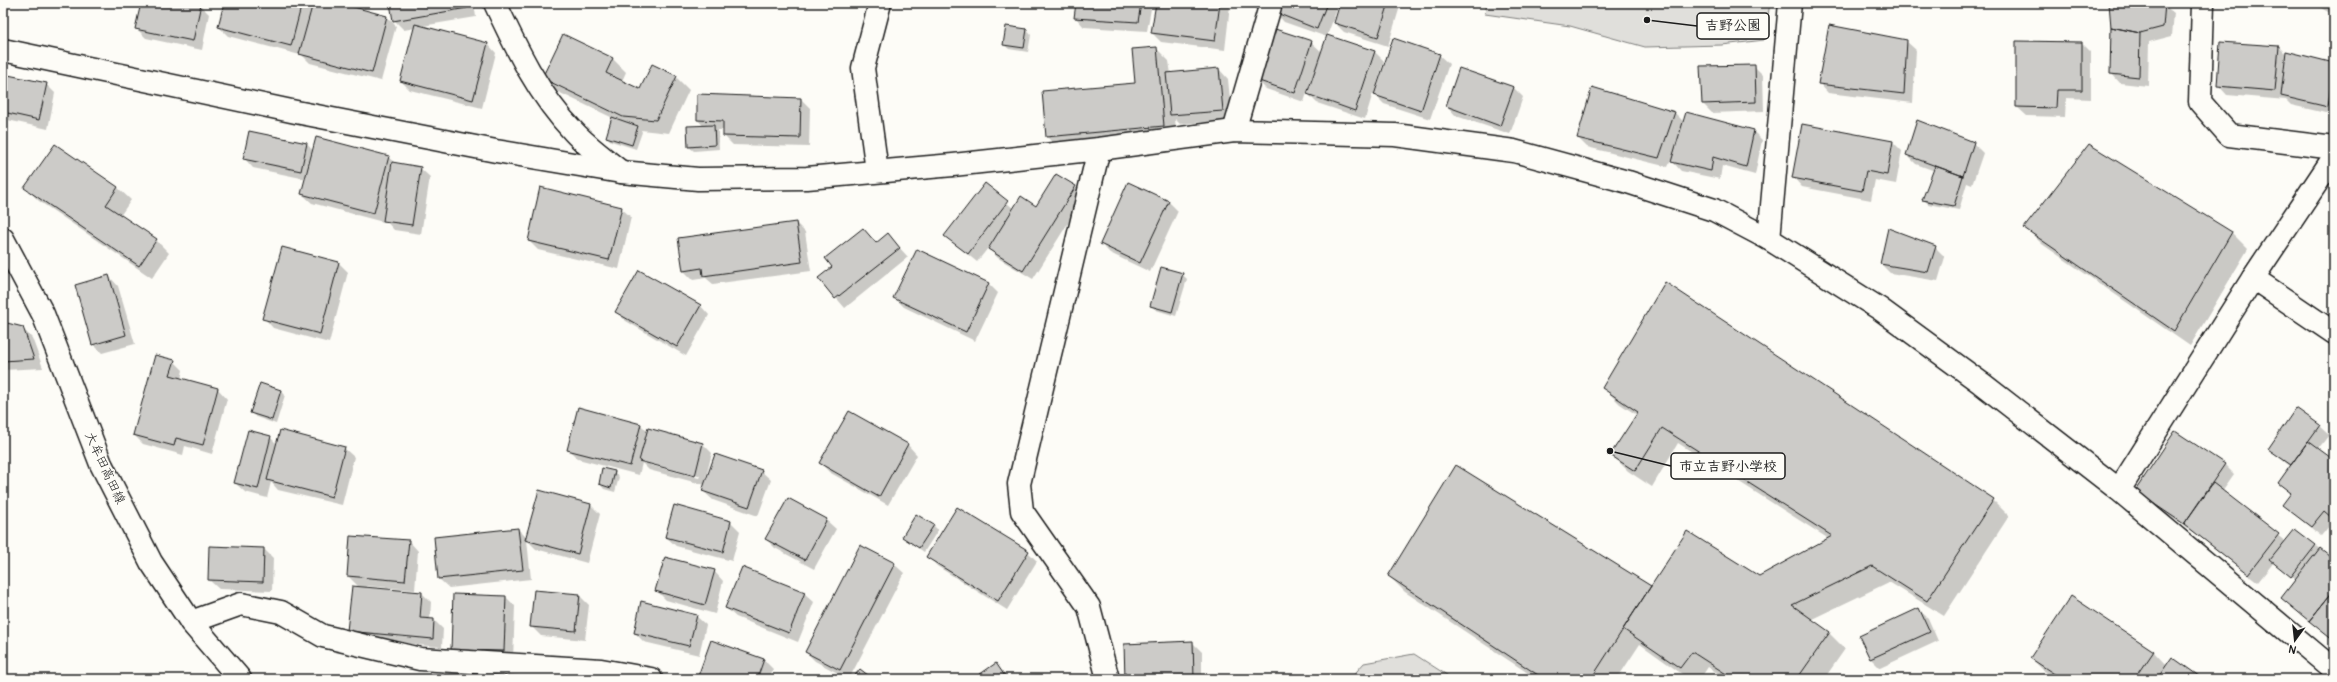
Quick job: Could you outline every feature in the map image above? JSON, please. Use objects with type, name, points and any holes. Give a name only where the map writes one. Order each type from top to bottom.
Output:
[{"type":"street","points":[[495,3],[515,45],[547,99],[574,132],[620,172]]},
{"type":"street","points":[[877,171],[863,68],[880,3]]},
{"type":"street","points":[[1234,131],[1270,3]]},
{"type":"street","points":[[1769,239],[1790,3]]},
{"type":"street","points":[[2202,3],[2200,102],[2229,135],[2334,148]]},
{"type":"street","points":[[3,50],[496,151],[620,172],[698,179],[807,178],[1099,149],[1234,131],[1395,135],[1514,151],[1628,182],[1714,210],[1769,239],[1880,309],[1981,383],[2119,490],[2334,670]]},
{"type":"street","points":[[1099,149],[1019,484],[1022,511],[1089,607],[1108,679]]},
{"type":"street","points":[[2119,490],[2253,278],[2334,157]]},
{"type":"street","name":"大牟田高田線","points":[[3,239],[43,314],[101,464],[151,562],[190,622],[240,679]]},
{"type":"street","points":[[2253,278],[2334,333]]},
{"type":"street","points":[[190,622],[241,604],[281,612],[323,636],[420,659],[601,670],[651,679]]},
{"type":"shaded area","points":[[1487,3],[1770,3],[1764,40],[1722,45],[1645,47],[1570,26],[1485,14]]},
{"type":"shaded area","points":[[1414,654],[1453,679],[1350,679],[1364,663]]},
{"type":"building","points":[[141,3],[201,4],[193,41],[135,29]]},
{"type":"building","points":[[224,3],[302,3],[291,46],[218,27]]},
{"type":"building","points":[[313,3],[339,3],[387,16],[372,73],[299,54]]},
{"type":"building","points":[[390,3],[466,3],[467,8],[393,21]]},
{"type":"building","points":[[1076,3],[1141,3],[1138,22],[1074,18]]},
{"type":"building","points":[[1156,3],[1220,3],[1215,41],[1151,33]]},
{"type":"building","points":[[1277,3],[1327,3],[1317,29],[1274,12]]},
{"type":"building","points":[[1340,3],[1389,3],[1378,37],[1334,23]]},
{"type":"building","points":[[2109,3],[2165,3],[2163,27],[2140,33],[2111,27]]},
{"type":"building","points":[[415,24],[488,43],[473,100],[400,81]]},
{"type":"building","points":[[1829,25],[1907,40],[1904,94],[1818,84]]},
{"type":"building","points":[[1006,26],[1027,29],[1024,48],[1003,45]]},
{"type":"building","points":[[2111,27],[2140,33],[2139,77],[2110,74]]},
{"type":"building","points":[[1272,28],[1312,41],[1295,93],[1256,80]]},
{"type":"building","points":[[563,34],[613,58],[606,73],[640,89],[652,64],[677,76],[656,120],[623,117],[542,78]]},
{"type":"building","points":[[1327,35],[1375,51],[1355,111],[1307,94]]},
{"type":"building","points":[[1393,38],[1440,54],[1421,111],[1374,95]]},
{"type":"building","points":[[2016,41],[2082,42],[2082,90],[2057,90],[2056,108],[2016,107]]},
{"type":"building","points":[[2220,42],[2279,46],[2275,91],[2217,86]]},
{"type":"building","points":[[1157,47],[1164,126],[1046,137],[1042,91],[1135,83],[1132,49]]},
{"type":"building","points":[[2286,51],[2334,63],[2328,107],[2281,96]]},
{"type":"building","points":[[1755,65],[1756,102],[1702,104],[1700,66]]},
{"type":"building","points":[[1219,68],[1223,111],[1170,115],[1166,73]]},
{"type":"building","points":[[1459,68],[1514,87],[1500,126],[1446,106]]},
{"type":"building","points":[[3,74],[47,83],[39,120],[3,112]]},
{"type":"building","points":[[1592,87],[1675,112],[1659,158],[1577,138]]},
{"type":"building","points":[[697,94],[801,98],[800,138],[723,136],[723,121],[697,120]]},
{"type":"building","points":[[1686,112],[1754,130],[1746,167],[1713,157],[1711,171],[1671,162]]},
{"type":"building","points":[[612,117],[638,126],[632,145],[606,137]]},
{"type":"building","points":[[1917,120],[1974,142],[1963,176],[1906,155]]},
{"type":"building","points":[[1802,124],[1893,141],[1887,175],[1866,171],[1862,191],[1792,178]]},
{"type":"building","points":[[714,125],[715,145],[688,147],[687,126]]},
{"type":"building","points":[[249,131],[307,143],[301,171],[243,159]]},
{"type":"building","points":[[316,137],[389,156],[374,213],[301,194]]},
{"type":"building","points":[[55,144],[118,187],[106,205],[157,239],[139,266],[24,188]]},
{"type":"building","points":[[2089,144],[2232,232],[2174,331],[2024,228]]},
{"type":"building","points":[[392,162],[421,167],[412,225],[383,221]]},
{"type":"building","points":[[1935,166],[1963,176],[1954,206],[1922,200]]},
{"type":"building","points":[[1056,174],[1076,186],[1023,271],[988,249],[1021,196],[1036,206]]},
{"type":"building","points":[[1128,182],[1169,201],[1140,263],[1100,244]]},
{"type":"building","points":[[985,183],[1008,201],[968,254],[944,236]]},
{"type":"building","points":[[540,187],[622,207],[609,260],[528,241]]},
{"type":"building","points":[[796,222],[802,262],[703,276],[702,268],[683,271],[678,238]]},
{"type":"building","points":[[863,228],[876,243],[888,233],[900,248],[835,299],[818,278],[832,267],[825,258]]},
{"type":"building","points":[[1888,228],[1936,246],[1928,272],[1880,264]]},
{"type":"building","points":[[282,247],[339,262],[320,334],[262,319]]},
{"type":"building","points":[[917,249],[989,283],[966,332],[893,298]]},
{"type":"building","points":[[1161,267],[1183,273],[1172,312],[1150,306]]},
{"type":"building","points":[[639,270],[701,305],[677,347],[615,312]]},
{"type":"building","points":[[109,275],[126,335],[92,345],[75,285]]},
{"type":"building","points":[[1665,282],[1994,499],[1927,601],[1872,566],[1792,605],[1830,632],[1797,679],[1734,679],[1692,652],[1680,668],[1623,629],[1687,531],[1759,576],[1832,536],[1662,428],[1635,471],[1610,455],[1638,412],[1602,388]]},
{"type":"building","points":[[3,322],[23,327],[34,359],[3,361]]},
{"type":"building","points":[[155,355],[175,360],[170,375],[218,388],[203,445],[176,438],[174,446],[133,435]]},
{"type":"building","points":[[260,383],[281,390],[272,420],[250,413]]},
{"type":"building","points":[[578,407],[641,424],[630,466],[567,450]]},
{"type":"building","points":[[2296,408],[2320,425],[2291,465],[2268,449]]},
{"type":"building","points":[[849,411],[908,444],[879,497],[819,463]]},
{"type":"building","points":[[648,428],[703,443],[695,476],[639,461]]},
{"type":"building","points":[[248,430],[271,436],[258,489],[234,483]]},
{"type":"building","points":[[280,430],[345,447],[332,497],[267,480]]},
{"type":"building","points":[[2175,431],[2225,464],[2184,524],[2135,491]]},
{"type":"building","points":[[2308,441],[2334,460],[2334,516],[2332,518],[2324,511],[2311,527],[2282,505],[2291,493],[2278,483]]},
{"type":"building","points":[[715,454],[762,470],[749,507],[702,491]]},
{"type":"building","points":[[1456,465],[1651,586],[1591,679],[1544,679],[1388,576]]},
{"type":"building","points":[[602,468],[615,471],[611,488],[599,484]]},
{"type":"building","points":[[2213,483],[2279,534],[2248,574],[2184,524]]},
{"type":"building","points":[[539,490],[591,504],[578,554],[525,540]]},
{"type":"building","points":[[788,498],[827,519],[805,560],[765,539]]},
{"type":"building","points":[[674,505],[731,521],[723,552],[665,537]]},
{"type":"building","points":[[957,507],[1029,551],[998,601],[926,557]]},
{"type":"building","points":[[916,514],[934,525],[919,548],[902,537]]},
{"type":"building","points":[[518,528],[523,570],[438,579],[434,537]]},
{"type":"building","points":[[2295,529],[2316,545],[2291,577],[2270,560]]},
{"type":"building","points":[[350,536],[409,540],[405,581],[347,576]]},
{"type":"building","points":[[860,545],[895,563],[840,670],[805,652]]},
{"type":"building","points":[[209,546],[264,548],[263,582],[208,580]]},
{"type":"building","points":[[2320,548],[2334,559],[2334,590],[2309,621],[2281,598]]},
{"type":"building","points":[[665,557],[715,570],[705,605],[655,591]]},
{"type":"building","points":[[742,567],[805,592],[789,633],[725,608]]},
{"type":"building","points":[[352,586],[422,592],[420,618],[434,619],[433,639],[347,631]]},
{"type":"building","points":[[534,590],[580,594],[576,631],[530,627]]},
{"type":"building","points":[[2334,590],[2334,641],[2309,621]]},
{"type":"building","points":[[453,594],[506,596],[504,651],[451,650]]},
{"type":"building","points":[[2071,596],[2154,651],[2135,679],[2062,679],[2030,658]]},
{"type":"building","points":[[641,601],[697,615],[689,646],[634,633]]},
{"type":"building","points":[[1919,608],[1930,632],[1870,659],[1859,636]]},
{"type":"building","points":[[711,640],[764,659],[757,679],[697,679]]},
{"type":"building","points":[[1193,641],[1194,679],[1125,679],[1124,644]]},
{"type":"building","points":[[2172,657],[2203,679],[2157,679]]},
{"type":"building","points":[[996,663],[1007,679],[973,679]]},
{"type":"building","points":[[860,669],[873,679],[852,679]]},
{"type":"place","name":"吉野公園","points":[[1647,20]]},
{"type":"place","name":"市立吉野小学校","points":[[1610,451]]}]
